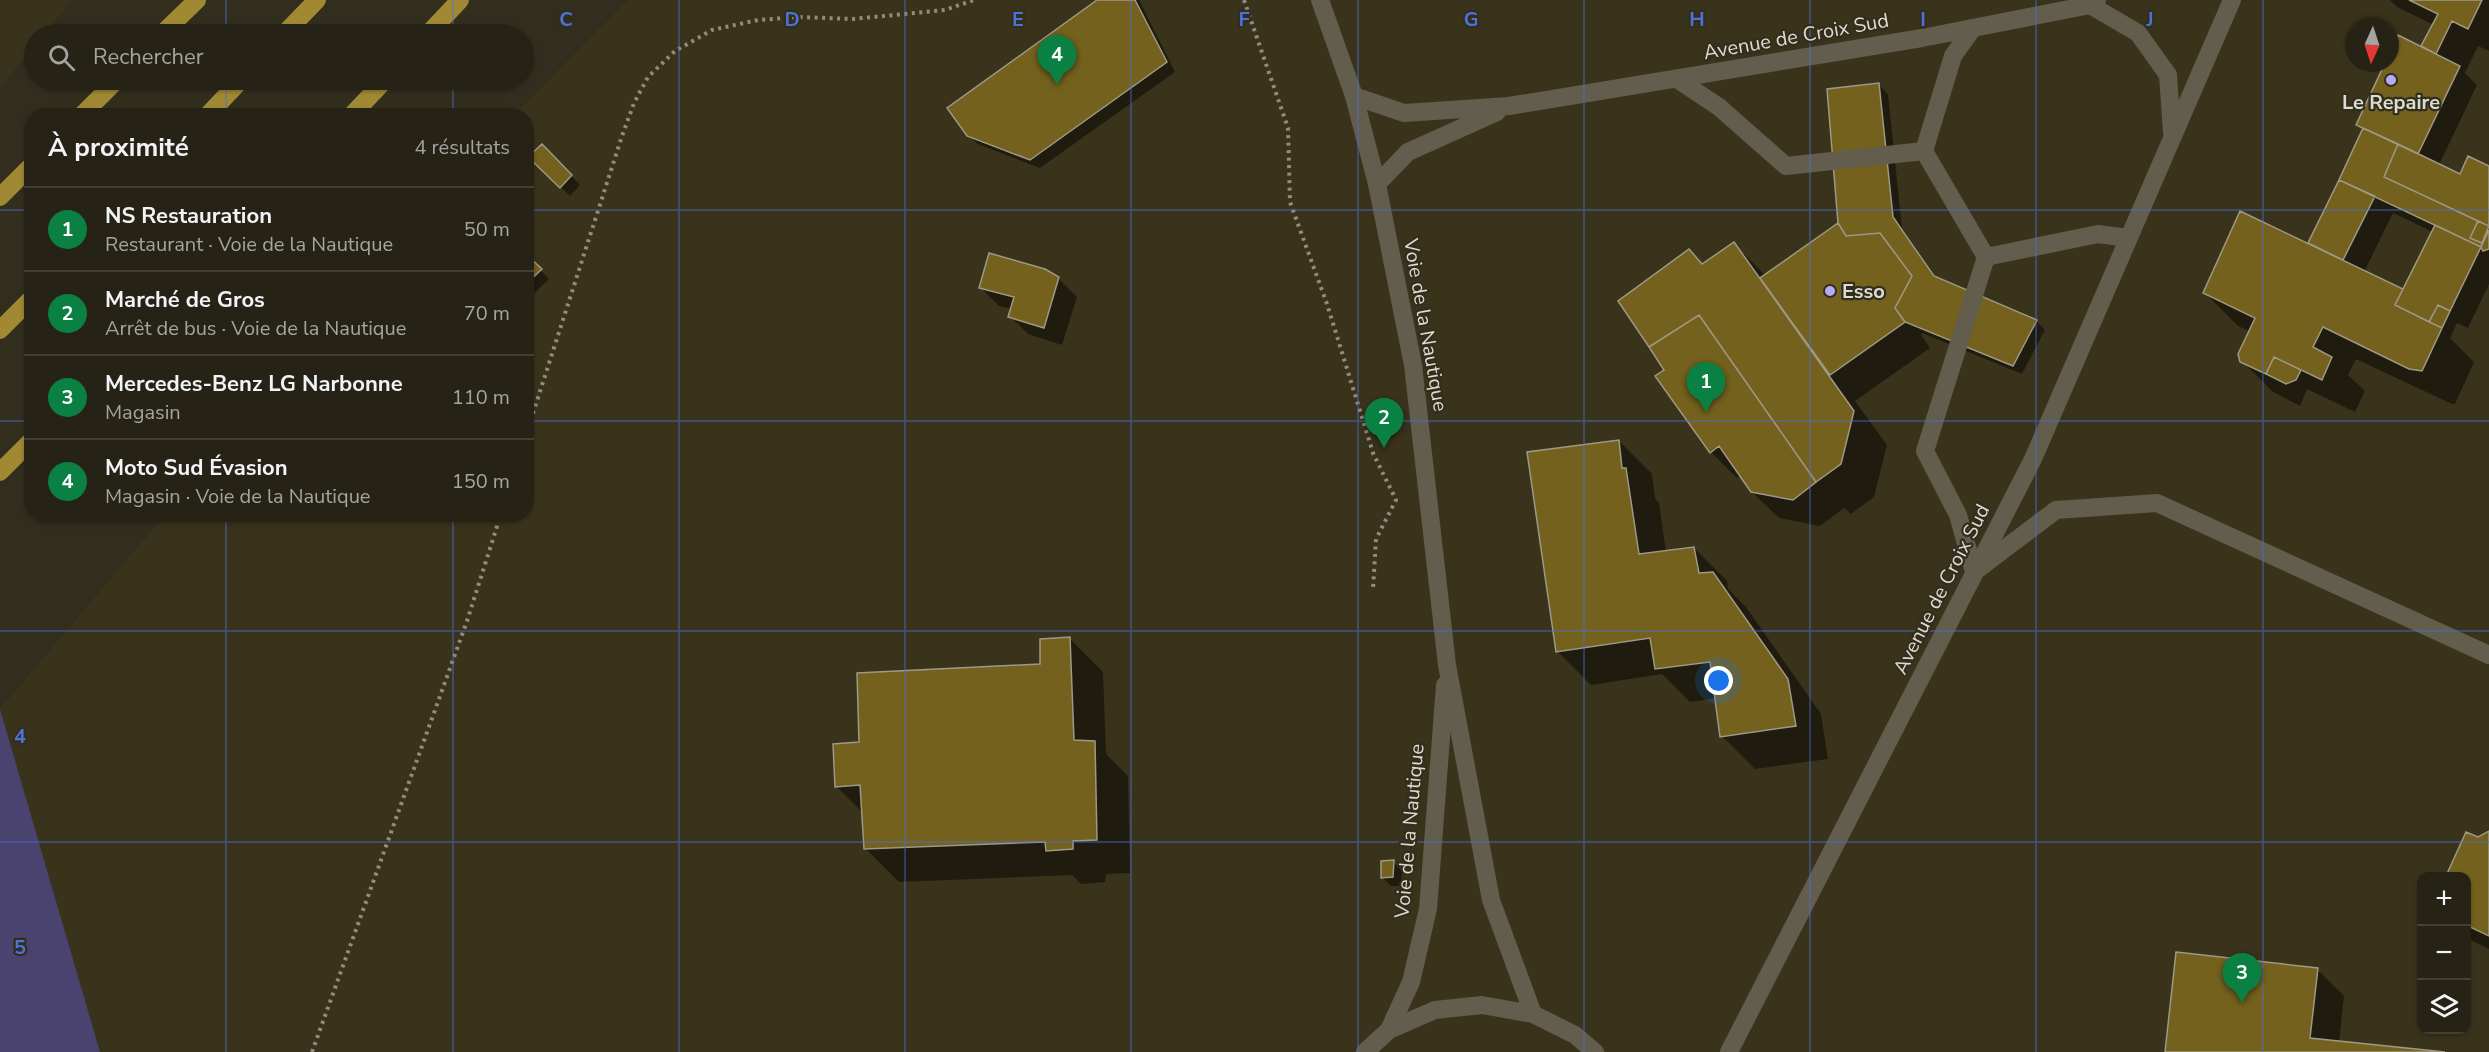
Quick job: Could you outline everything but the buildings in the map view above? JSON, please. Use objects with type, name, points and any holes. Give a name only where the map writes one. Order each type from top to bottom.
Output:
[{"type":"highway","points":[[172,24],[197,0]]},
{"type":"highway","points":[[294,24],[317,0]]},
{"type":"highway","points":[[437,24],[460,0]]},
{"type":"highway","points":[[89,108],[107,90]]},
{"type":"highway","points":[[215,108],[232,90]]},
{"type":"highway","points":[[359,108],[376,90]]},
{"type":"highway","points":[[0,197],[24,173]]},
{"type":"highway","points":[[0,330],[24,306]]},
{"type":"highway","points":[[0,472],[24,448]]},
{"type":"street","name":"Voie de la Nautique","points":[[1320,0],[1354,96],[1377,184],[1413,364],[1447,665],[1491,900],[1533,1014]]},
{"type":"street","name":"Avenue de Croix Sud","points":[[1729,1052],[2033,459],[2232,0]]},
{"type":"street","name":"Avenue de Croix Sud","points":[[1354,96],[1404,113],[1509,106],[1973,28],[2094,2],[2138,33],[2168,75],[2172,136]]},
{"type":"street","points":[[1973,28],[1953,56],[1924,151],[1986,257],[1925,451],[1959,515],[1974,572],[2056,510],[2157,503],[2489,655]]},
{"type":"street","points":[[1677,79],[1719,107],[1786,165],[1924,151]]},
{"type":"street","name":"Avenue de Croix Sud","points":[[1377,184],[1408,152],[1509,106]]},
{"type":"street","points":[[1986,257],[2098,234],[2128,238]]},
{"type":"street","name":"Voie de la Nautique","points":[[1389,1030],[1411,982],[1428,909],[1447,665]]},
{"type":"street","points":[[1365,1052],[1389,1030],[1435,1010],[1482,1005],[1533,1014],[1575,1035],[1595,1052]]},
{"type":"path","points":[[534,410],[634,103],[648,77],[675,51],[712,30],[758,20],[799,17],[853,19],[945,10],[974,0]]},
{"type":"path","points":[[1244,0],[1288,128],[1290,202],[1327,304],[1373,453],[1396,500],[1376,539],[1373,589]]},
{"type":"path","points":[[312,1052],[463,632],[498,522]]},
{"type":"shaded area","points":[[0,0],[72,0],[52,24],[24,24],[24,58],[0,88]]},
{"type":"shaded area","points":[[628,0],[2489,0],[2489,1052],[100,1052],[0,709],[159,522],[534,522],[534,108],[521,108]]},
{"type":"shaded area","points":[[0,709],[100,1052],[0,1052]]},
{"type":"place","name":"Le Repaire","points":[[2391,80]]},
{"type":"place","name":"Moto Sud Évasion","points":[[1057,85]]},
{"type":"place","name":"Esso","points":[[1830,291]]},
{"type":"place","name":"NS Restauration","points":[[1706,412]]},
{"type":"place","name":"Marché de Gros","points":[[1384,448]]},
{"type":"place","name":"Mercedes-Benz LG Narbonne","points":[[2242,1003]]}]
